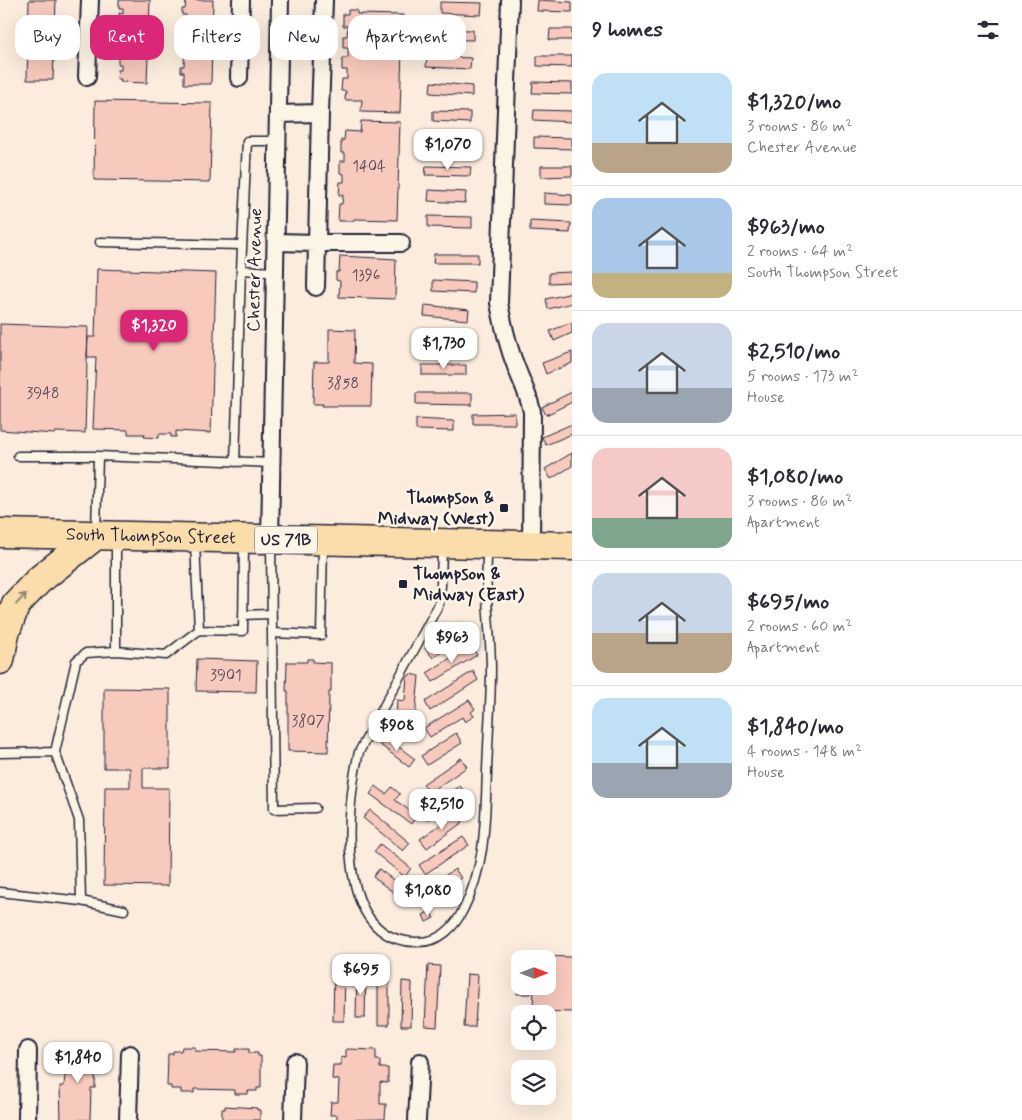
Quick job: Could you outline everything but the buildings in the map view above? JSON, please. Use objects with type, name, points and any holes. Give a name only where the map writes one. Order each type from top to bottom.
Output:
[{"type":"highway","name":"South Thompson Street","points":[[0,533],[572,546]]},
{"type":"highway","points":[[0,660],[5,633],[16,604],[39,580],[106,536]]},
{"type":"street","points":[[87,77],[90,0]]},
{"type":"street","points":[[239,78],[241,0]]},
{"type":"street","name":"Chester Avenue","points":[[257,540],[272,463],[280,0]]},
{"type":"street","points":[[316,288],[324,0]]},
{"type":"street","points":[[510,0],[499,303],[505,336],[530,401],[532,412],[530,546]]},
{"type":"street","points":[[278,114],[320,113]]},
{"type":"street","points":[[276,242],[401,243]]},
{"type":"street","points":[[27,1120],[28,1050]]},
{"type":"street","points":[[128,1120],[130,1054]]},
{"type":"street","points":[[293,1120],[295,1062]]},
{"type":"street","points":[[417,1120],[420,1062]]},
{"type":"lane","points":[[236,462],[241,270],[247,141],[278,141]]},
{"type":"lane","points":[[100,242],[242,245]]},
{"type":"lane","points":[[241,270],[275,272]]},
{"type":"lane","points":[[18,456],[98,456],[272,463]]},
{"type":"lane","points":[[98,456],[116,651]]},
{"type":"lane","points":[[195,538],[199,630]]},
{"type":"lane","points":[[257,540],[271,614],[274,809],[316,808]]},
{"type":"lane","points":[[81,901],[79,820],[55,752],[76,661],[86,653],[116,651],[166,655],[199,630],[243,631],[243,615],[257,540]]},
{"type":"lane","points":[[272,634],[322,635],[323,541]]},
{"type":"lane","points":[[442,544],[441,585],[438,604],[359,752],[353,778],[349,822],[352,868],[367,916],[384,934],[406,942],[427,942],[445,935],[463,911],[476,884],[484,846],[491,668],[487,597],[488,545]]},
{"type":"lane","points":[[243,615],[271,614]]},
{"type":"lane","points":[[0,753],[55,752]]},
{"type":"lane","points":[[0,892],[81,901],[124,910]]},
{"type":"place","name":"Thompson & Midway (West)","points":[[504,508]]},
{"type":"place","name":"Thompson & Midway (East)","points":[[403,584]]}]
